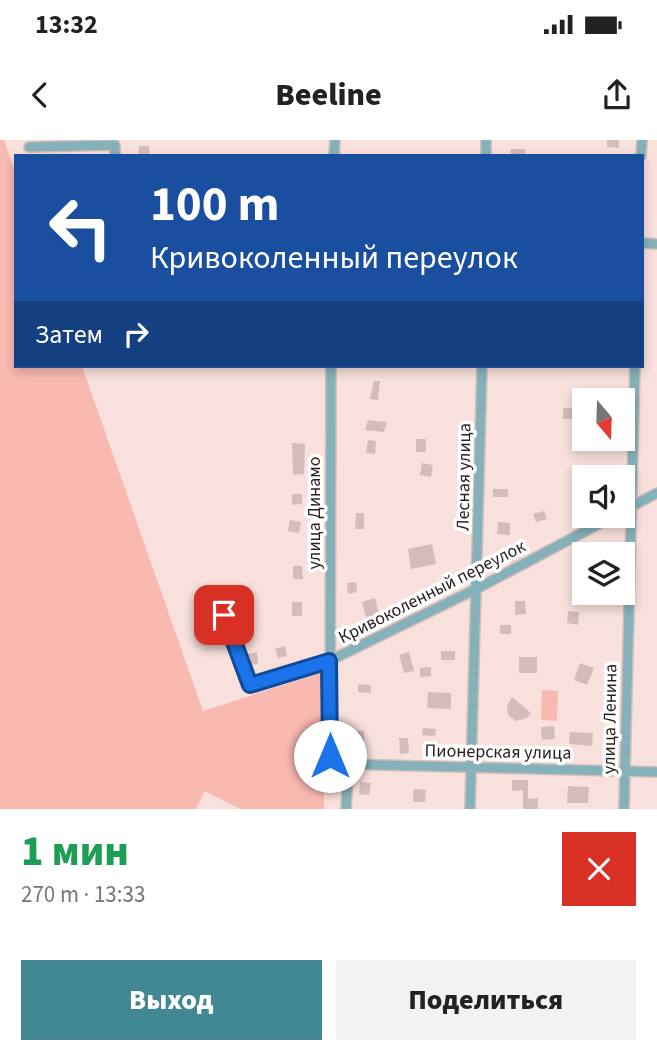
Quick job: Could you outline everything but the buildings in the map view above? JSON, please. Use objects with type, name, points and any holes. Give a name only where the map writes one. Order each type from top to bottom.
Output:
[{"type":"street","points":[[29,147],[115,145],[115,154]]},
{"type":"street","name":"улица Динамо","points":[[331,368],[330,756],[348,776],[346,809]]},
{"type":"street","name":"Лесная улица","points":[[470,809],[482,368]]},
{"type":"street","name":"улица Ленина","points":[[629,465],[635,368]]},
{"type":"street","points":[[635,505],[657,493]]},
{"type":"street","name":"Кривоколенный переулок","points":[[224,615],[250,685],[329,661],[478,588],[591,528]]},
{"type":"street","name":"улица Ленина","points":[[624,809],[627,528]]},
{"type":"street","name":"Пионерская улица","points":[[339,764],[428,767],[470,765],[657,772]]},
{"type":"shaded area","points":[[0,140],[4,140],[14,169],[14,368],[83,368],[203,711],[324,672],[324,809],[240,809],[205,791],[196,809],[0,809]]},
{"type":"shaded area","points":[[542,690],[558,691],[557,721],[541,720]]},
{"type":"route","points":[[224,615],[250,685],[329,661],[330,756]]}]
